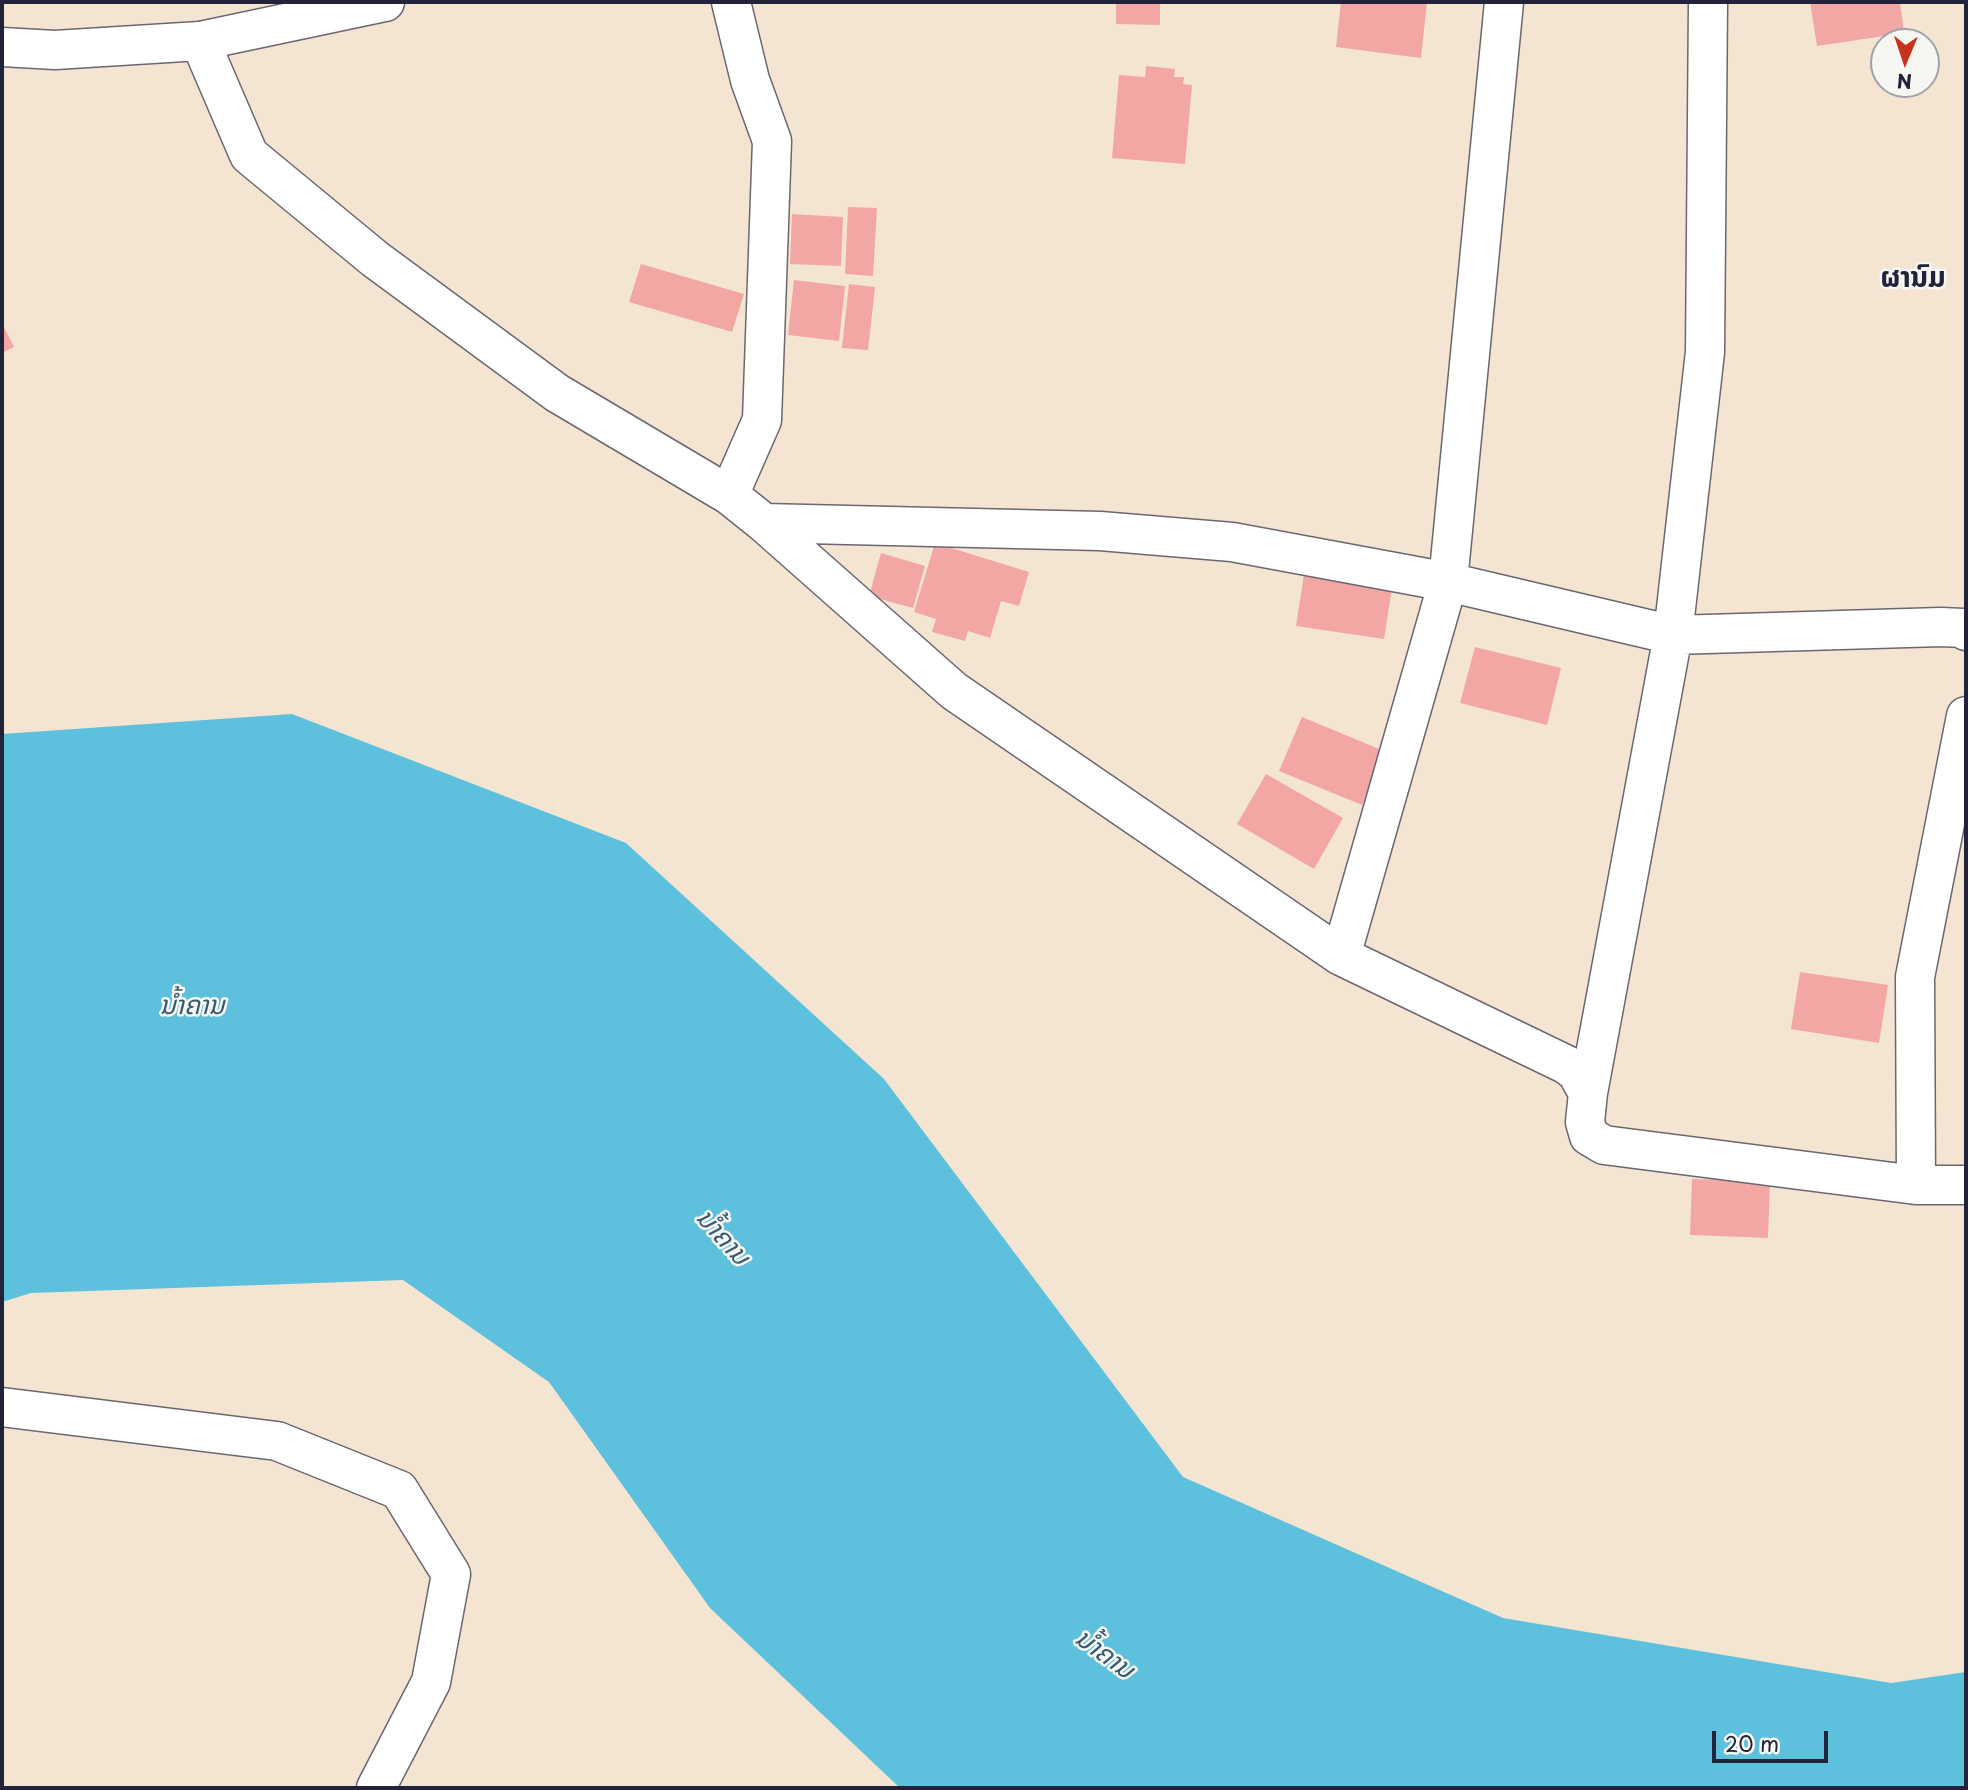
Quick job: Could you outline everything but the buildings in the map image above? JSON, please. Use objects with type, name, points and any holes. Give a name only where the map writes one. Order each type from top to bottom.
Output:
[{"type":"street","points":[[2,47],[55,50],[200,41],[385,2]]},
{"type":"street","points":[[729,495],[762,420],[772,141],[750,80],[731,2]]},
{"type":"street","points":[[1341,956],[1448,582],[1504,2]]},
{"type":"street","points":[[1708,2],[1705,352],[1673,635],[1588,1093],[1586,1122],[1589,1136],[1604,1145],[1916,1185],[1966,1185]]},
{"type":"street","points":[[200,41],[249,155],[375,260],[557,393],[729,495],[954,691],[1341,956],[1567,1065],[1577,1073],[1588,1093]]},
{"type":"street","points":[[764,523],[1100,531],[1232,542],[1448,582],[1673,635],[1941,627],[1963,628],[1966,631]]},
{"type":"street","points":[[1916,1185],[1915,977],[1966,716]]},
{"type":"street","points":[[2,1407],[276,1441],[398,1490],[451,1574],[431,1682],[376,1788]]},
{"type":"water","name":"ນ້ຳຄານ","points":[[292,714],[626,843],[884,1079],[1183,1477],[1503,1618],[1891,1683],[1966,1672],[1966,1788],[900,1788],[710,1608],[549,1382],[403,1280],[31,1293],[2,1302],[2,734]]},
{"type":"district","name":"ຜານົມ","points":[[1913,279]]}]
